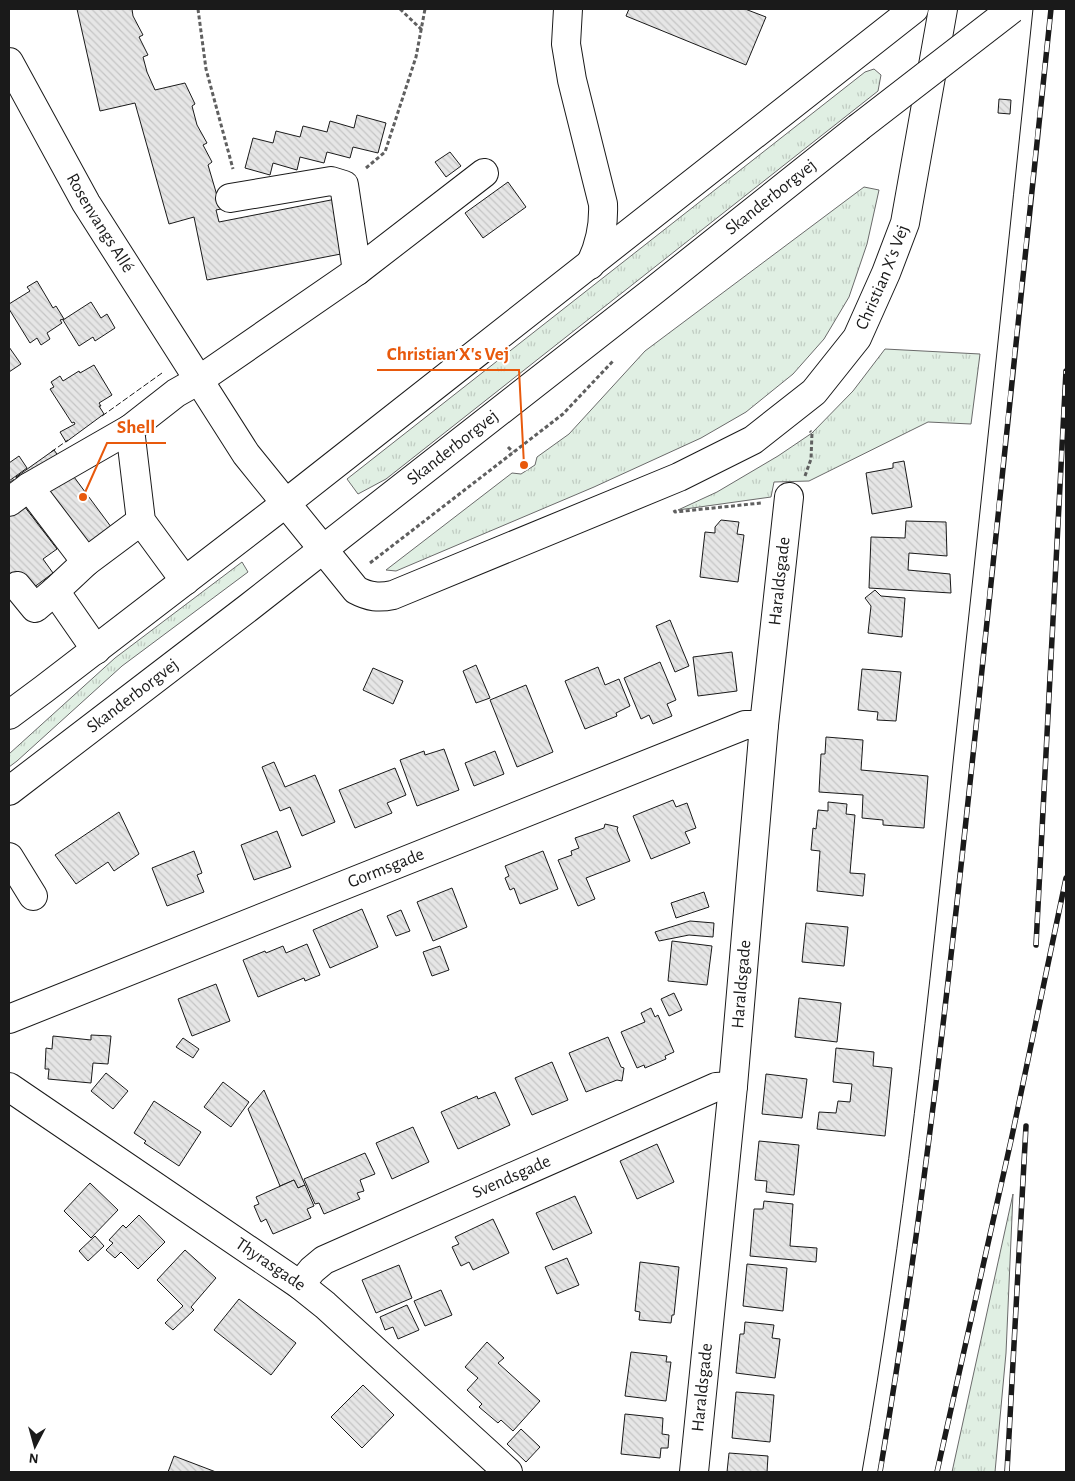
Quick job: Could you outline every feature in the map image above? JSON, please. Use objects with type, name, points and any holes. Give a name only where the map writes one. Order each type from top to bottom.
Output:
[{"type":"street","points":[[568,9],[566,44],[572,80],[603,204],[604,220],[602,235],[597,251],[589,266]]},
{"type":"street","points":[[9,715],[286,504],[914,9]]},
{"type":"street","name":"Christian X's Vej","points":[[286,504],[356,590],[367,596],[379,598],[393,596],[679,478],[753,440],[814,392],[857,338],[886,273],[905,222],[943,9]]},
{"type":"street","name":"Skanderborgvej","points":[[9,790],[146,687],[1012,9]]},
{"type":"street","name":"Rosenvangs Allé","points":[[9,62],[86,203],[246,454],[286,504]]},
{"type":"street","points":[[86,562],[19,494],[130,429],[176,393],[198,380],[357,271],[484,173]]},
{"type":"street","points":[[236,197],[331,180],[344,185],[357,271]]},
{"type":"street","points":[[130,429],[141,521],[185,581]]},
{"type":"street","name":"Haraldsgade","points":[[694,1472],[733,1086],[764,725],[789,497]]},
{"type":"street","points":[[17,586],[34,608],[86,562],[141,521]]},
{"type":"street","points":[[55,591],[96,650]]},
{"type":"street","name":"Gormsgade","points":[[9,1019],[744,725],[764,725]]},
{"type":"street","points":[[9,857],[33,896]]},
{"type":"street","name":"Svendsgade","points":[[300,1285],[312,1270],[324,1260],[716,1087],[733,1086]]},
{"type":"street","name":"Thyrasgade","points":[[9,1087],[300,1285],[325,1305],[508,1472]]},
{"type":"path","points":[[198,9],[206,69],[236,197]]},
{"type":"path","points":[[400,9],[422,30]]},
{"type":"path","points":[[344,185],[385,152],[416,57],[425,9]]},
{"type":"path","points":[[367,565],[563,414],[615,359]]},
{"type":"path","points":[[662,484],[675,512],[774,502],[789,497],[802,483],[811,459],[812,433],[793,409]]},
{"type":"path","points":[[508,447],[513,452]]},
{"type":"green space","points":[[874,69],[881,75],[878,91],[386,479],[358,494],[347,479],[865,72]]},
{"type":"green space","points":[[864,187],[879,190],[867,244],[849,297],[824,339],[793,374],[746,412],[701,438],[594,487],[396,571],[386,570],[512,473],[521,474],[535,465],[537,457],[569,434],[645,351]]},
{"type":"green space","points":[[885,349],[980,354],[971,424],[928,422],[809,481],[774,482],[771,497],[678,510],[717,492],[778,456],[812,433],[853,391]]},
{"type":"green space","points":[[242,562],[248,572],[122,666],[9,767],[9,754],[115,658]]},
{"type":"green space","points":[[1013,1194],[1006,1353],[995,1472],[952,1472]]},
{"type":"building","points":[[77,9],[132,9],[133,16],[143,35],[139,37],[148,55],[143,57],[155,90],[185,83],[195,104],[192,106],[197,125],[207,143],[203,145],[212,162],[208,165],[221,209],[216,210],[219,222],[336,199],[346,253],[207,280],[194,217],[169,224],[135,103],[100,111]]},
{"type":"building","points":[[629,9],[745,9],[766,17],[746,65],[626,16]]},
{"type":"building","points":[[999,99],[1011,100],[1010,114],[998,113]]},
{"type":"building","points":[[357,115],[386,123],[378,153],[353,147],[350,158],[327,152],[324,163],[300,157],[297,170],[273,163],[270,175],[245,168],[253,138],[273,143],[276,131],[300,137],[303,126],[327,132],[330,121],[354,128]]},
{"type":"building","points":[[450,152],[461,166],[446,177],[435,162]]},
{"type":"building","points":[[508,182],[526,207],[483,238],[465,213]]},
{"type":"building","points":[[37,281],[53,308],[56,306],[64,319],[60,320],[62,323],[47,333],[50,339],[41,345],[37,338],[30,343],[9,309],[9,304],[30,291],[27,287]]},
{"type":"building","points":[[91,302],[101,318],[107,314],[115,328],[95,341],[93,337],[79,346],[63,320]]},
{"type":"building","points":[[9,347],[21,364],[9,372]]},
{"type":"building","points":[[94,365],[112,395],[99,403],[104,414],[66,442],[60,432],[75,424],[74,422],[72,423],[50,389],[54,387],[51,382],[60,376],[63,381],[79,371],[80,373]]},
{"type":"building","points":[[54,450],[123,543],[85,571],[62,539],[49,548],[26,518],[38,510],[16,477]]},
{"type":"building","points":[[19,456],[27,468],[9,481],[9,463]]},
{"type":"building","points":[[904,461],[912,507],[872,514],[866,473],[893,468],[893,463]]},
{"type":"building","points":[[21,502],[57,549],[43,559],[53,573],[33,588],[9,592],[9,511]]},
{"type":"building","points":[[721,520],[739,522],[737,534],[744,535],[738,582],[700,577],[705,532],[715,533],[715,527]]},
{"type":"building","points":[[906,521],[946,522],[947,556],[909,553],[908,570],[950,574],[951,593],[869,588],[871,537],[905,538]]},
{"type":"building","points":[[875,590],[881,596],[905,598],[902,637],[868,633],[871,606],[865,598]]},
{"type":"building","points":[[670,620],[689,666],[675,672],[656,626]]},
{"type":"building","points":[[732,652],[737,691],[698,696],[693,657]]},
{"type":"building","points":[[660,662],[676,700],[667,704],[672,716],[653,724],[649,715],[641,719],[624,678]]},
{"type":"building","points":[[476,665],[490,698],[476,703],[463,671]]},
{"type":"building","points":[[598,667],[605,685],[619,679],[630,706],[616,713],[617,716],[585,729],[565,681]]},
{"type":"building","points":[[373,668],[403,681],[393,704],[363,690]]},
{"type":"building","points":[[862,669],[901,672],[896,721],[877,720],[878,712],[858,710]]},
{"type":"building","points":[[526,685],[553,752],[517,767],[490,700]]},
{"type":"building","points":[[826,737],[863,740],[861,770],[928,776],[924,828],[883,825],[883,820],[862,818],[863,795],[819,792],[821,754],[825,754]]},
{"type":"building","points":[[444,749],[459,790],[417,806],[400,760],[424,751],[425,755]]},
{"type":"building","points":[[495,751],[504,774],[474,786],[465,763]]},
{"type":"building","points":[[274,762],[285,787],[315,775],[335,822],[302,836],[290,807],[280,811],[262,767]]},
{"type":"building","points":[[395,768],[406,795],[387,803],[392,813],[355,828],[339,790]]},
{"type":"building","points":[[673,800],[676,807],[687,803],[696,828],[685,832],[690,843],[651,859],[633,816]]},
{"type":"building","points":[[828,802],[847,804],[846,814],[855,815],[850,873],[865,874],[863,896],[817,891],[820,851],[811,850],[813,828],[816,829],[818,810],[828,811]]},
{"type":"building","points":[[119,812],[139,854],[114,871],[108,862],[76,884],[55,855]]},
{"type":"building","points":[[605,824],[618,827],[617,830],[630,861],[586,878],[595,899],[578,906],[558,860],[572,855],[571,851],[579,848],[575,838],[604,828]]},
{"type":"building","points":[[277,831],[291,867],[254,880],[241,845]]},
{"type":"building","points":[[194,851],[202,873],[197,875],[204,892],[167,906],[152,868]]},
{"type":"building","points":[[543,851],[558,889],[520,904],[514,888],[510,890],[505,878],[509,876],[505,866]]},
{"type":"building","points":[[452,888],[467,927],[433,941],[417,902]]},
{"type":"building","points":[[704,892],[709,907],[676,918],[671,903]]},
{"type":"building","points":[[362,909],[378,947],[330,968],[313,930]]},
{"type":"building","points":[[401,910],[410,931],[396,936],[387,916]]},
{"type":"building","points":[[690,921],[714,923],[713,937],[689,935],[659,941],[655,932]]},
{"type":"building","points":[[806,923],[848,927],[844,966],[802,962]]},
{"type":"building","points":[[672,941],[712,946],[707,985],[668,981]]},
{"type":"building","points":[[307,944],[320,975],[305,981],[304,978],[258,997],[243,960],[283,946],[286,953]]},
{"type":"building","points":[[440,946],[449,970],[432,976],[423,952]]},
{"type":"building","points":[[216,984],[230,1021],[192,1036],[178,999]]},
{"type":"building","points":[[674,993],[682,1010],[669,1016],[661,999]]},
{"type":"building","points":[[799,998],[841,1003],[837,1042],[795,1037]]},
{"type":"building","points":[[651,1008],[655,1017],[658,1015],[674,1052],[665,1056],[666,1059],[645,1068],[644,1065],[637,1068],[621,1032],[645,1022],[641,1013]]},
{"type":"building","points":[[91,1035],[111,1036],[108,1064],[93,1063],[91,1083],[48,1079],[49,1069],[45,1069],[46,1048],[52,1049],[53,1036],[91,1040]]},
{"type":"building","points":[[608,1037],[621,1067],[624,1068],[622,1081],[617,1080],[586,1092],[569,1053]]},
{"type":"building","points":[[183,1038],[199,1049],[193,1058],[176,1047]]},
{"type":"building","points":[[836,1048],[874,1052],[873,1066],[892,1068],[885,1136],[817,1129],[819,1112],[836,1113],[838,1101],[850,1102],[852,1084],[833,1082]]},
{"type":"building","points":[[552,1062],[568,1100],[532,1115],[515,1078]]},
{"type":"building","points":[[106,1073],[128,1091],[113,1109],[91,1091]]},
{"type":"building","points":[[766,1074],[807,1079],[802,1118],[762,1114]]},
{"type":"building","points":[[223,1082],[249,1102],[231,1127],[204,1107]]},
{"type":"building","points":[[264,1090],[305,1185],[298,1188],[294,1180],[280,1186],[248,1109]]},
{"type":"building","points":[[495,1092],[510,1125],[458,1149],[441,1112],[477,1096],[478,1099]]},
{"type":"building","points":[[154,1101],[201,1132],[179,1166],[144,1143],[146,1141],[134,1133]]},
{"type":"building","points":[[413,1127],[429,1162],[392,1179],[376,1143]]},
{"type":"building","points":[[759,1141],[799,1145],[794,1195],[766,1192],[767,1181],[755,1180]]},
{"type":"building","points":[[657,1144],[674,1182],[637,1199],[620,1161]]},
{"type":"building","points":[[365,1153],[375,1174],[360,1180],[364,1191],[357,1193],[360,1199],[324,1214],[319,1203],[315,1204],[304,1179]]},
{"type":"building","points":[[294,1180],[298,1188],[305,1185],[314,1206],[307,1209],[311,1218],[273,1234],[266,1219],[261,1222],[254,1206],[259,1204],[256,1197]]},
{"type":"building","points":[[90,1183],[118,1210],[91,1238],[64,1211]]},
{"type":"building","points":[[575,1196],[592,1233],[553,1250],[536,1213]]},
{"type":"building","points":[[764,1201],[793,1204],[790,1246],[817,1248],[816,1262],[750,1256],[754,1209],[763,1209]]},
{"type":"building","points":[[139,1215],[165,1242],[138,1269],[121,1252],[115,1258],[106,1250],[113,1243],[109,1240],[123,1225],[126,1228]]},
{"type":"building","points":[[493,1219],[509,1253],[473,1270],[469,1262],[461,1266],[452,1247],[459,1244],[455,1237]]},
{"type":"building","points":[[95,1236],[104,1246],[88,1261],[79,1251]]},
{"type":"building","points":[[185,1250],[216,1278],[191,1307],[194,1310],[173,1330],[165,1323],[183,1306],[157,1280]]},
{"type":"building","points":[[567,1258],[579,1285],[557,1294],[545,1267]]},
{"type":"building","points":[[640,1262],[679,1267],[674,1315],[672,1315],[671,1323],[639,1320],[640,1312],[635,1311]]},
{"type":"building","points":[[747,1264],[787,1268],[783,1311],[743,1306]]},
{"type":"building","points":[[399,1265],[412,1298],[376,1313],[362,1280]]},
{"type":"building","points":[[441,1290],[452,1315],[425,1326],[414,1301]]},
{"type":"building","points":[[239,1299],[296,1343],[271,1375],[214,1330]]},
{"type":"building","points":[[407,1305],[419,1330],[398,1339],[393,1327],[385,1330],[380,1317]]},
{"type":"building","points":[[745,1322],[774,1325],[772,1338],[780,1339],[775,1378],[736,1373],[740,1334],[744,1334]]},
{"type":"building","points":[[487,1342],[504,1358],[498,1363],[540,1401],[513,1431],[501,1420],[498,1423],[479,1407],[482,1404],[467,1390],[478,1378],[465,1367]]},
{"type":"building","points":[[631,1352],[667,1356],[666,1362],[671,1362],[666,1401],[625,1396]]},
{"type":"building","points":[[363,1385],[394,1415],[362,1448],[331,1417]]},
{"type":"building","points":[[736,1392],[774,1395],[770,1442],[732,1438]]},
{"type":"building","points":[[625,1414],[663,1418],[662,1434],[669,1435],[668,1448],[661,1448],[660,1458],[621,1454]]},
{"type":"building","points":[[521,1429],[540,1447],[526,1462],[507,1444]]},
{"type":"building","points":[[729,1453],[768,1456],[767,1472],[727,1472]]},
{"type":"building","points":[[174,1456],[216,1472],[168,1472]]},
{"type":"tram line","points":[[862,1472],[891,1293],[925,1023],[1033,9]]},
{"type":"railway","points":[[880,1472],[910,1282],[935,1091],[978,708],[1051,9]]},
{"type":"railway","points":[[1036,945],[1066,371]]},
{"type":"railway","points":[[937,1472],[1012,1136],[1066,878]]},
{"type":"railway","points":[[1007,1472],[1026,1126]]},
{"type":"fence","points":[[102,416],[162,373]]},
{"type":"fence","points":[[51,452],[68,440]]},
{"type":"fence","points":[[9,483],[19,475]]},
{"type":"place","name":"Christian X's Vej","points":[[524,465]]},
{"type":"place","name":"Shell","points":[[83,497]]}]
